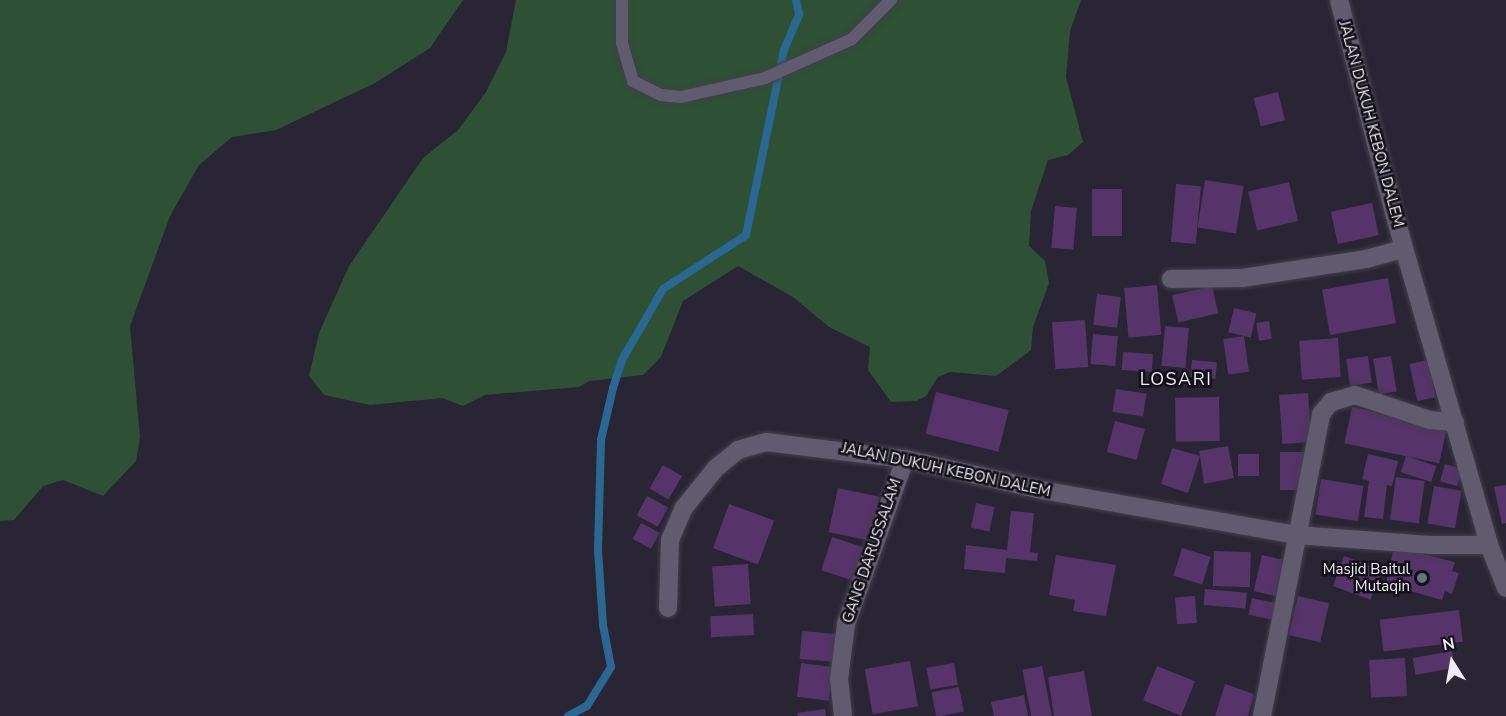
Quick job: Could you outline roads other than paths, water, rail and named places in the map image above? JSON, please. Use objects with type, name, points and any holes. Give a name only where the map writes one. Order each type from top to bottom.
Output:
[{"type":"street","name":"JALAN DUKUH KEBON DALEM","points":[[1339,0],[1404,249],[1489,545],[1506,588]]},
{"type":"street","name":"JALAN DUKUH KEBON DALEM","points":[[1171,279],[1242,278],[1366,260],[1404,249]]},
{"type":"street","points":[[1262,716],[1315,436],[1331,402],[1355,395],[1374,397],[1430,420],[1455,422]]},
{"type":"street","name":"JALAN DUKUH KEBON DALEM","points":[[668,608],[670,540],[683,509],[716,468],[738,450],[766,442],[789,442],[905,459],[1047,491],[1298,535],[1429,546],[1489,545]]},
{"type":"street","name":"GANG DARUSSALAM","points":[[843,716],[839,679],[846,624],[905,459]]},
{"type":"lane","points":[[622,0],[627,68],[633,81],[644,88],[681,97],[765,78],[852,39],[891,0]]},
{"type":"waterway","points":[[568,716],[587,706],[611,667],[603,625],[598,549],[601,440],[613,388],[622,360],[663,289],[746,235],[784,50],[799,14],[796,0]]},
{"type":"place","name":"Masjid Baitul Mutaqin","points":[[1422,578]]},
{"type":"district","name":"LOSARI","points":[[1176,379]]}]
